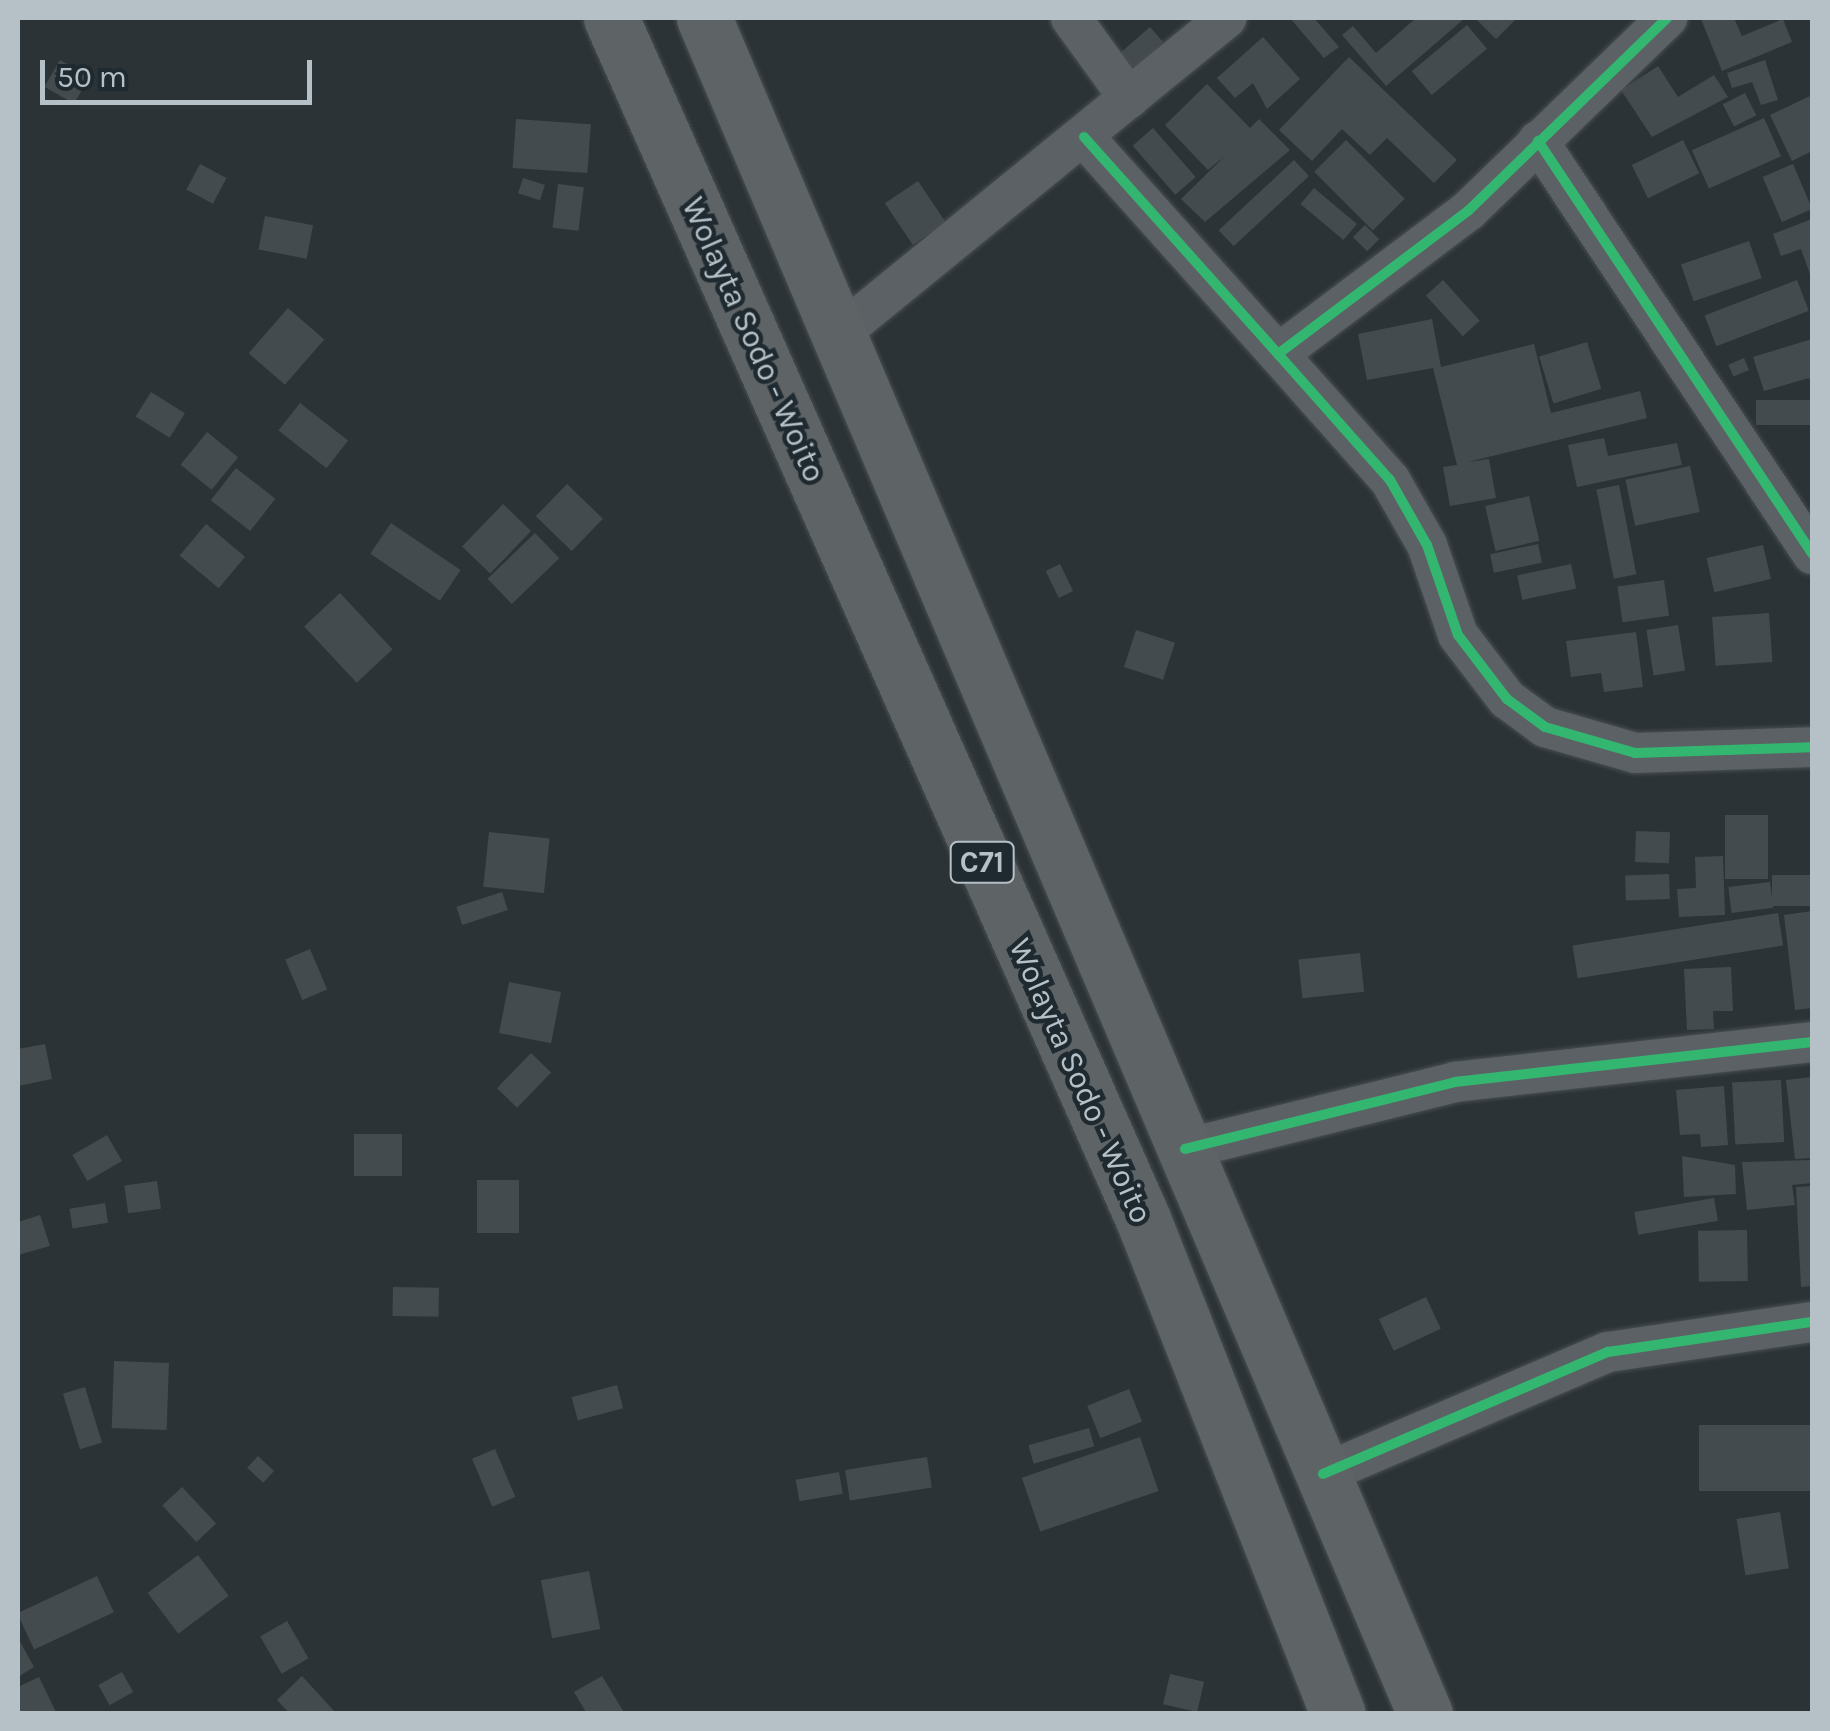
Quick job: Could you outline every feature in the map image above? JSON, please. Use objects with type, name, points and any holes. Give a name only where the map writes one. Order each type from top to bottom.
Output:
[{"type":"highway","name":"Wolayta Sodo - Woito","points":[[611,18],[1142,1219],[1338,1714]]},
{"type":"highway","name":"Wolayta Sodo - Woito","points":[[704,18],[1425,1714]]},
{"type":"street","points":[[1072,18],[1129,98]]},
{"type":"street","points":[[839,334],[1226,18]]},
{"type":"street","points":[[1278,354],[1469,210],[1667,18]]},
{"type":"street","points":[[1084,137],[1390,480],[1426,545],[1458,635],[1507,699],[1545,726],[1636,753],[1812,747]]},
{"type":"street","points":[[1538,142],[1812,554]]},
{"type":"street","points":[[1185,1149],[1455,1082],[1812,1042]]},
{"type":"street","points":[[1323,1474],[1608,1352],[1812,1322]]},
{"type":"building","points":[[1290,18],[1314,18],[1339,47],[1324,58]]},
{"type":"building","points":[[1416,18],[1465,18],[1386,86],[1342,35],[1353,26],[1376,53]]},
{"type":"building","points":[[1475,18],[1517,18],[1496,39]]},
{"type":"building","points":[[1734,18],[1742,36],[1783,19],[1792,42],[1722,71],[1701,19]]},
{"type":"building","points":[[1467,25],[1487,49],[1432,95],[1412,71]]},
{"type":"building","points":[[1150,27],[1164,43],[1131,71],[1118,55]]},
{"type":"building","points":[[1263,37],[1300,79],[1267,109],[1253,83],[1235,98],[1217,78]]},
{"type":"building","points":[[1349,57],[1457,160],[1434,183],[1387,138],[1370,155],[1342,129],[1312,161],[1279,130]]},
{"type":"building","points":[[60,60],[89,77],[74,104],[45,87]]},
{"type":"building","points":[[1765,60],[1778,100],[1761,105],[1752,82],[1732,88],[1727,73]]},
{"type":"building","points":[[1658,66],[1678,97],[1714,75],[1728,97],[1652,137],[1621,90]]},
{"type":"building","points":[[1207,84],[1250,128],[1259,119],[1290,150],[1205,222],[1181,199],[1225,156],[1208,170],[1165,125]]},
{"type":"building","points":[[1745,93],[1756,115],[1734,127],[1723,104]]},
{"type":"building","points":[[1812,95],[1812,151],[1792,161],[1770,115]]},
{"type":"building","points":[[1764,118],[1781,156],[1709,189],[1692,150]]},
{"type":"building","points":[[516,119],[591,124],[587,173],[513,168]]},
{"type":"building","points":[[1153,128],[1196,177],[1175,195],[1133,146]]},
{"type":"building","points":[[1346,140],[1405,199],[1373,231],[1314,172]]},
{"type":"building","points":[[1683,140],[1699,173],[1648,198],[1632,165]]},
{"type":"building","points":[[1294,160],[1309,176],[1234,246],[1219,230]]},
{"type":"building","points":[[200,164],[226,178],[213,204],[186,190]]},
{"type":"building","points":[[1793,164],[1812,209],[1782,222],[1763,177]]},
{"type":"building","points":[[523,178],[545,185],[540,200],[518,193]]},
{"type":"building","points":[[918,181],[946,222],[913,245],[885,203]]},
{"type":"building","points":[[558,184],[584,187],[578,231],[553,228]]},
{"type":"building","points":[[1314,188],[1357,224],[1343,240],[1301,204]]},
{"type":"building","points":[[265,216],[313,225],[307,259],[259,249]]},
{"type":"building","points":[[1812,219],[1812,280],[1801,249],[1781,256],[1773,234]]},
{"type":"building","points":[[1365,225],[1379,239],[1367,251],[1353,237]]},
{"type":"building","points":[[1749,241],[1762,278],[1694,301],[1681,264]]},
{"type":"building","points":[[1443,280],[1480,321],[1463,336],[1426,295]]},
{"type":"building","points":[[1797,280],[1809,311],[1716,346],[1705,315]]},
{"type":"building","points":[[288,308],[324,339],[285,385],[249,353]]},
{"type":"building","points":[[1432,319],[1441,367],[1534,344],[1551,413],[1640,391],[1647,418],[1468,462],[1489,459],[1496,498],[1450,506],[1443,467],[1457,465],[1433,368],[1367,380],[1358,334]]},
{"type":"building","points":[[1812,339],[1812,387],[1809,378],[1764,391],[1753,357]]},
{"type":"building","points":[[1587,342],[1601,389],[1554,403],[1539,357]]},
{"type":"building","points":[[1744,358],[1749,370],[1733,377],[1728,365]]},
{"type":"building","points":[[151,392],[185,413],[170,438],[136,417]]},
{"type":"building","points":[[1756,400],[1812,400],[1812,425],[1756,425]]},
{"type":"building","points":[[300,403],[348,441],[327,468],[278,431]]},
{"type":"building","points":[[207,432],[238,457],[212,490],[181,465]]},
{"type":"building","points":[[1604,438],[1608,456],[1677,443],[1682,465],[1577,487],[1568,445]]},
{"type":"building","points":[[1690,466],[1700,512],[1635,526],[1625,480]]},
{"type":"building","points":[[236,468],[275,499],[250,531],[211,500]]},
{"type":"building","points":[[567,484],[603,519],[572,551],[536,516]]},
{"type":"building","points":[[1619,485],[1636,574],[1614,579],[1596,489]]},
{"type":"building","points":[[1529,496],[1539,541],[1496,551],[1485,506]]},
{"type":"building","points":[[503,504],[531,531],[490,574],[462,546]]},
{"type":"building","points":[[391,523],[461,570],[440,601],[370,554]]},
{"type":"building","points":[[206,524],[245,557],[219,588],[180,555]]},
{"type":"building","points":[[535,533],[559,558],[512,604],[488,579]]},
{"type":"building","points":[[1538,544],[1542,563],[1494,573],[1490,554]]},
{"type":"building","points":[[1763,545],[1771,579],[1714,592],[1706,558]]},
{"type":"building","points":[[1060,564],[1073,591],[1059,598],[1046,571]]},
{"type":"building","points":[[1571,564],[1576,588],[1522,600],[1517,575]]},
{"type":"building","points":[[1664,580],[1669,616],[1622,622],[1617,587]]},
{"type":"building","points":[[340,593],[393,649],[357,683],[304,626]]},
{"type":"building","points":[[1769,613],[1772,662],[1716,666],[1712,617]]},
{"type":"building","points":[[1678,625],[1685,670],[1654,675],[1646,630]]},
{"type":"building","points":[[1136,630],[1175,643],[1163,680],[1124,667]]},
{"type":"building","points":[[1636,632],[1643,687],[1604,692],[1601,673],[1571,677],[1566,641]]},
{"type":"building","points":[[1725,815],[1768,815],[1768,879],[1725,879]]},
{"type":"building","points":[[1636,831],[1670,832],[1669,863],[1635,862]]},
{"type":"building","points":[[489,832],[550,838],[544,893],[483,887]]},
{"type":"building","points":[[1723,856],[1725,915],[1679,917],[1677,889],[1696,888],[1695,857]]},
{"type":"building","points":[[1669,874],[1670,899],[1626,901],[1625,876]]},
{"type":"building","points":[[1772,875],[1812,875],[1812,906],[1772,906]]},
{"type":"building","points":[[1770,882],[1773,908],[1731,913],[1728,887]]},
{"type":"building","points":[[502,892],[508,910],[462,925],[456,907]]},
{"type":"building","points":[[1812,911],[1812,1008],[1795,1010],[1784,915]]},
{"type":"building","points":[[1778,913],[1783,946],[1578,978],[1573,946]]},
{"type":"building","points":[[310,949],[327,990],[302,1000],[285,960]]},
{"type":"building","points":[[1360,953],[1364,992],[1302,998],[1298,959]]},
{"type":"building","points":[[1731,967],[1733,1011],[1713,1011],[1714,1029],[1687,1030],[1684,969]]},
{"type":"building","points":[[509,982],[561,992],[551,1043],[499,1033]]},
{"type":"building","points":[[45,1044],[52,1079],[18,1086],[18,1049]]},
{"type":"building","points":[[531,1053],[551,1072],[517,1108],[497,1088]]},
{"type":"building","points":[[1812,1077],[1812,1158],[1795,1159],[1786,1080]]},
{"type":"building","points":[[1781,1080],[1784,1142],[1735,1144],[1732,1083]]},
{"type":"building","points":[[1724,1086],[1728,1145],[1701,1147],[1700,1134],[1680,1135],[1676,1090]]},
{"type":"building","points":[[354,1134],[402,1134],[402,1176],[354,1176]]},
{"type":"building","points":[[107,1135],[122,1161],[87,1181],[72,1155]]},
{"type":"building","points":[[1682,1156],[1735,1165],[1736,1194],[1684,1197]]},
{"type":"building","points":[[1812,1160],[1812,1183],[1792,1185],[1795,1205],[1747,1210],[1742,1162]]},
{"type":"building","points":[[477,1180],[519,1180],[519,1233],[477,1233]]},
{"type":"building","points":[[157,1181],[161,1209],[128,1213],[124,1186]]},
{"type":"building","points":[[1812,1186],[1812,1286],[1801,1287],[1796,1187]]},
{"type":"building","points":[[1714,1198],[1718,1221],[1638,1235],[1634,1212]]},
{"type":"building","points":[[105,1203],[108,1223],[73,1228],[69,1209]]},
{"type":"building","points":[[40,1215],[50,1246],[18,1255],[18,1222]]},
{"type":"building","points":[[1747,1230],[1748,1281],[1699,1282],[1698,1231]]},
{"type":"building","points":[[393,1287],[439,1288],[438,1317],[392,1316]]},
{"type":"building","points":[[1426,1297],[1441,1329],[1394,1351],[1379,1319]]},
{"type":"building","points":[[114,1361],[169,1363],[167,1430],[112,1428]]},
{"type":"building","points":[[617,1385],[623,1408],[578,1420],[572,1397]]},
{"type":"building","points":[[85,1387],[102,1442],[80,1449],[63,1394]]},
{"type":"building","points":[[1129,1389],[1142,1421],[1100,1438],[1087,1406]]},
{"type":"building","points":[[1699,1425],[1812,1425],[1812,1491],[1699,1491]]},
{"type":"building","points":[[1089,1428],[1094,1446],[1034,1464],[1028,1445]]},
{"type":"building","points":[[1140,1437],[1159,1491],[1040,1532],[1022,1478]]},
{"type":"building","points":[[495,1449],[515,1497],[492,1507],[472,1459]]},
{"type":"building","points":[[258,1456],[274,1471],[263,1483],[247,1468]]},
{"type":"building","points":[[927,1457],[932,1488],[850,1501],[845,1470]]},
{"type":"building","points":[[839,1472],[843,1494],[799,1501],[796,1480]]},
{"type":"building","points":[[182,1487],[216,1524],[196,1542],[162,1505]]},
{"type":"building","points":[[1780,1512],[1789,1568],[1745,1575],[1737,1519]]},
{"type":"building","points":[[198,1555],[229,1596],[178,1634],[148,1593]]},
{"type":"building","points":[[589,1571],[600,1629],[552,1638],[541,1580]]},
{"type":"building","points":[[97,1576],[114,1612],[34,1649],[18,1613]]},
{"type":"building","points":[[287,1621],[308,1658],[282,1674],[260,1636]]},
{"type":"building","points":[[18,1638],[34,1667],[18,1677]]},
{"type":"building","points":[[122,1672],[133,1692],[110,1705],[98,1685]]},
{"type":"building","points":[[1170,1674],[1204,1682],[1197,1712],[1163,1704]]},
{"type":"building","points":[[302,1676],[337,1714],[290,1714],[277,1700]]},
{"type":"building","points":[[602,1676],[625,1714],[587,1714],[574,1692]]},
{"type":"building","points":[[39,1677],[57,1714],[18,1714],[18,1687]]},
{"type":"cycle path","points":[[1084,137],[1278,354],[1469,210],[1667,18]]},
{"type":"cycle path","points":[[1538,141],[1812,554]]},
{"type":"cycle path","points":[[1278,354],[1390,480],[1427,545],[1458,635],[1507,699],[1545,727],[1635,753],[1812,747]]},
{"type":"cycle path","points":[[1185,1149],[1455,1082],[1812,1042]]},
{"type":"cycle path","points":[[1323,1474],[1608,1352],[1812,1322]]}]
